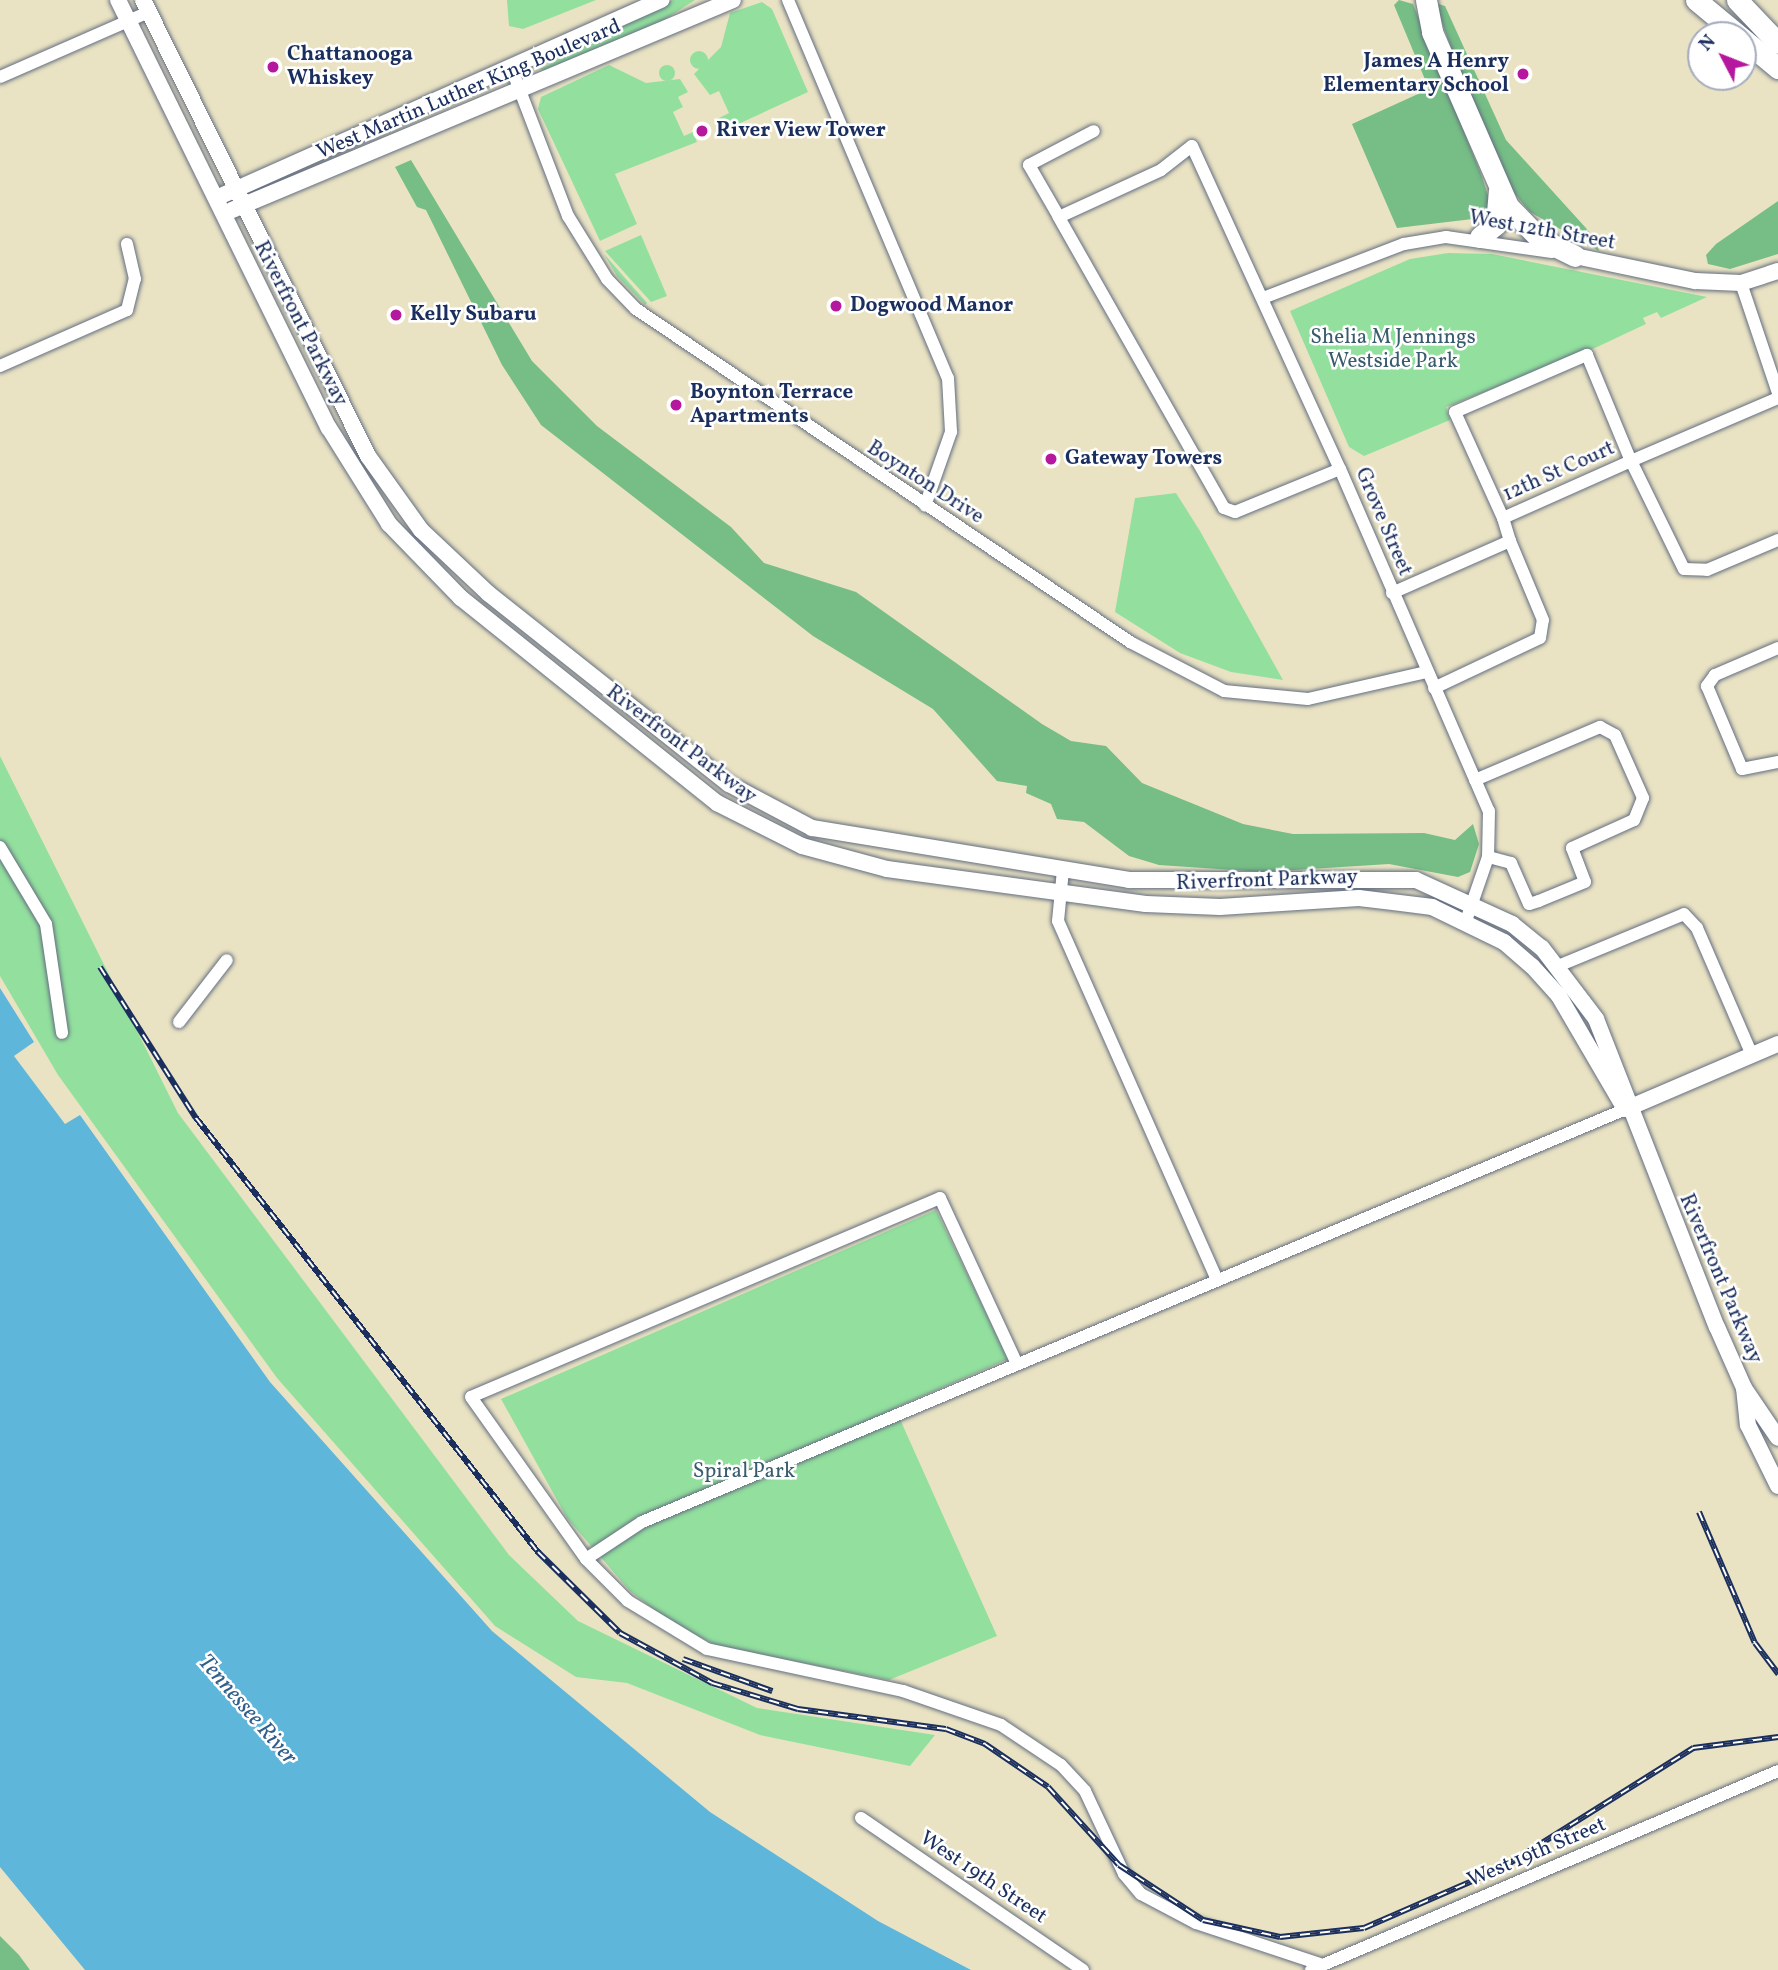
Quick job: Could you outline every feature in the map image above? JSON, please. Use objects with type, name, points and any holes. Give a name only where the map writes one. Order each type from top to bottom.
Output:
[{"type":"highway","points":[[1426,0],[1432,32],[1498,185],[1524,226],[1575,256]]},
{"type":"highway","points":[[1696,0],[1778,68]]},
{"type":"highway","points":[[1727,0],[1755,18]]},
{"type":"highway","points":[[1737,0],[1778,43]]},
{"type":"highway","points":[[1480,237],[1496,224],[1498,185]]},
{"type":"main road","name":"Riverfront Parkway","points":[[118,0],[216,206],[373,500],[422,563],[461,598],[675,772],[757,826],[887,869],[1060,892],[1220,907],[1396,900],[1466,921],[1504,942],[1559,996],[1626,1110],[1744,1388],[1778,1438]]},
{"type":"main road","name":"West Martin Luther King Boulevard","points":[[216,206],[232,190],[662,0]]},
{"type":"main road","name":"West Martin Luther King Boulevard","points":[[216,206],[242,209],[733,0]]},
{"type":"main road","name":"Riverfront Parkway","points":[[146,6],[232,190],[390,490],[489,594],[682,750],[768,808],[860,841],[1063,870],[1210,885],[1364,876],[1416,880],[1472,902],[1512,924],[1558,966],[1596,1019],[1615,1060],[1626,1110]]},
{"type":"main road","name":"West 12th Street","points":[[1575,256],[1741,283],[1778,271]]},
{"type":"main road","points":[[1626,1110],[1778,1044]]},
{"type":"main road","name":"Riverfront Parkway","points":[[1744,1388],[1748,1425],[1778,1486]]},
{"type":"street","points":[[788,0],[948,378],[951,432],[925,506]]},
{"type":"street","points":[[0,76],[128,20],[146,6]]},
{"type":"street","name":"Boynton Drive","points":[[511,67],[517,92],[584,247],[636,309],[925,506],[1180,673],[1224,691],[1308,699],[1427,672]]},
{"type":"street","points":[[1094,131],[1029,165],[1224,508],[1235,512],[1340,469]]},
{"type":"street","name":"Grove Street","points":[[1059,217],[1161,170],[1192,146],[1340,469],[1489,811],[1488,857],[1466,921]]},
{"type":"street","name":"West 12th Street","points":[[1263,298],[1404,244],[1480,237],[1575,256]]},
{"type":"street","points":[[0,366],[127,310],[135,279],[127,244]]},
{"type":"street","points":[[1741,283],[1778,396],[1631,461],[1684,569],[1707,570],[1778,540]]},
{"type":"street","name":"12th St Court","points":[[1587,355],[1631,461],[1503,518],[1455,412],[1587,355]]},
{"type":"street","points":[[373,500],[390,490]]},
{"type":"street","points":[[1434,688],[1540,638],[1543,620],[1503,518]]},
{"type":"street","points":[[1392,593],[1510,541]]},
{"type":"street","points":[[1778,648],[1715,675],[1707,686],[1742,769],[1778,762]]},
{"type":"street","points":[[1475,780],[1584,731],[1600,727],[1615,735],[1642,810],[1634,820],[1572,849],[1585,882],[1528,904],[1511,863],[1488,857]]},
{"type":"street","points":[[0,847],[46,925],[62,1033]]},
{"type":"street","points":[[1063,870],[1058,921],[1217,1280]]},
{"type":"street","points":[[1558,966],[1684,914],[1697,928],[1752,1055]]},
{"type":"street","points":[[179,1022],[228,960]]},
{"type":"street","points":[[586,1559],[642,1522],[1626,1110]]},
{"type":"street","points":[[1017,1364],[940,1198],[471,1397],[586,1559],[628,1601],[707,1649],[902,1691],[1001,1726],[1061,1765],[1085,1791],[1124,1874],[1140,1894],[1172,1914],[1317,1967]]},
{"type":"street","name":"West 19th Street","points":[[1317,1967],[1778,1771]]},
{"type":"street","name":"West 19th Street","points":[[861,1818],[1083,1970]]},
{"type":"green space","points":[[507,0],[596,0],[523,29],[509,26]]},
{"type":"green space","points":[[673,0],[695,0],[662,21],[546,72],[540,69]]},
{"type":"green space","points":[[1399,0],[1413,4],[1481,174],[1491,205],[1481,218],[1397,228],[1352,124],[1429,89],[1394,5]]},
{"type":"green space","points":[[762,2],[772,9],[808,92],[723,131],[717,119],[729,113],[719,91],[710,95],[694,74],[721,47],[730,13]]},
{"type":"green space","points":[[1435,3],[1445,6],[1506,140],[1595,238],[1599,251],[1530,212],[1495,170]]},
{"type":"green space","points":[[699,51],[705,54],[708,60],[705,66],[699,69],[693,66],[690,60],[693,54]]},
{"type":"green space","points":[[609,65],[646,83],[680,79],[688,92],[678,97],[683,107],[673,112],[684,136],[693,132],[697,142],[615,174],[637,224],[600,241],[538,109],[541,97]]},
{"type":"green space","points":[[664,65],[670,65],[675,73],[673,79],[664,81],[659,76],[659,70]]},
{"type":"green space","points":[[411,160],[532,361],[597,426],[731,527],[764,563],[856,592],[1042,724],[1071,741],[1106,746],[1142,783],[1243,824],[1293,834],[1424,833],[1455,840],[1473,824],[1479,844],[1470,872],[1458,877],[1389,864],[1263,872],[1159,865],[1129,856],[1084,822],[1057,819],[1051,804],[1026,793],[1027,786],[997,781],[933,709],[813,636],[541,425],[502,365],[426,210],[417,207],[395,167]]},
{"type":"green space","points":[[1778,201],[1778,254],[1730,269],[1708,264],[1706,255],[1716,244]]},
{"type":"green space","points":[[641,235],[667,296],[651,302],[605,251]]},
{"type":"green space","name":"Shelia M Jennings Westside Park","points":[[1448,253],[1492,254],[1707,297],[1661,318],[1657,312],[1643,318],[1646,324],[1597,347],[1446,407],[1450,420],[1364,456],[1349,447],[1290,311],[1410,259]]},
{"type":"green space","points":[[604,254],[647,303],[645,305],[617,276]]},
{"type":"green space","points":[[1176,493],[1283,680],[1231,672],[1180,653],[1115,612],[1135,498]]},
{"type":"green space","points":[[0,756],[178,1113],[509,1555],[578,1621],[757,1708],[935,1735],[910,1766],[760,1735],[627,1683],[576,1677],[495,1626],[277,1378],[58,1075],[0,976]]},
{"type":"green space","name":"Spiral Park","points":[[936,1210],[1008,1359],[895,1408],[997,1636],[889,1680],[718,1646],[672,1623],[630,1591],[567,1518],[501,1399]]},
{"type":"green space","points":[[0,1936],[19,1955],[30,1970],[0,1970]]},
{"type":"water","name":"Tennessee River","points":[[0,988],[34,1042],[14,1056],[65,1124],[80,1115],[270,1382],[492,1631],[710,1812],[878,1921],[971,1970],[85,1970],[0,1867]]},
{"type":"railway","points":[[100,967],[196,1118],[538,1552],[620,1633],[712,1683],[798,1709],[946,1729],[985,1744],[1048,1787],[1119,1865],[1203,1920],[1280,1937],[1364,1928],[1502,1868],[1693,1748],[1778,1737]]},
{"type":"railway","points":[[1699,1512],[1755,1643],[1778,1674]]},
{"type":"railway","points":[[683,1659],[772,1691]]},
{"type":"place","name":"Chattanooga Whiskey","points":[[273,67]]},
{"type":"place","name":"James A Henry Elementary School","points":[[1523,74]]},
{"type":"place","name":"River View Tower","points":[[702,131]]},
{"type":"place","name":"Dogwood Manor","points":[[836,306]]},
{"type":"place","name":"Kelly Subaru","points":[[396,315]]},
{"type":"place","name":"Boynton Terrace Apartments","points":[[676,405]]},
{"type":"place","name":"Gateway Towers","points":[[1051,459]]}]
